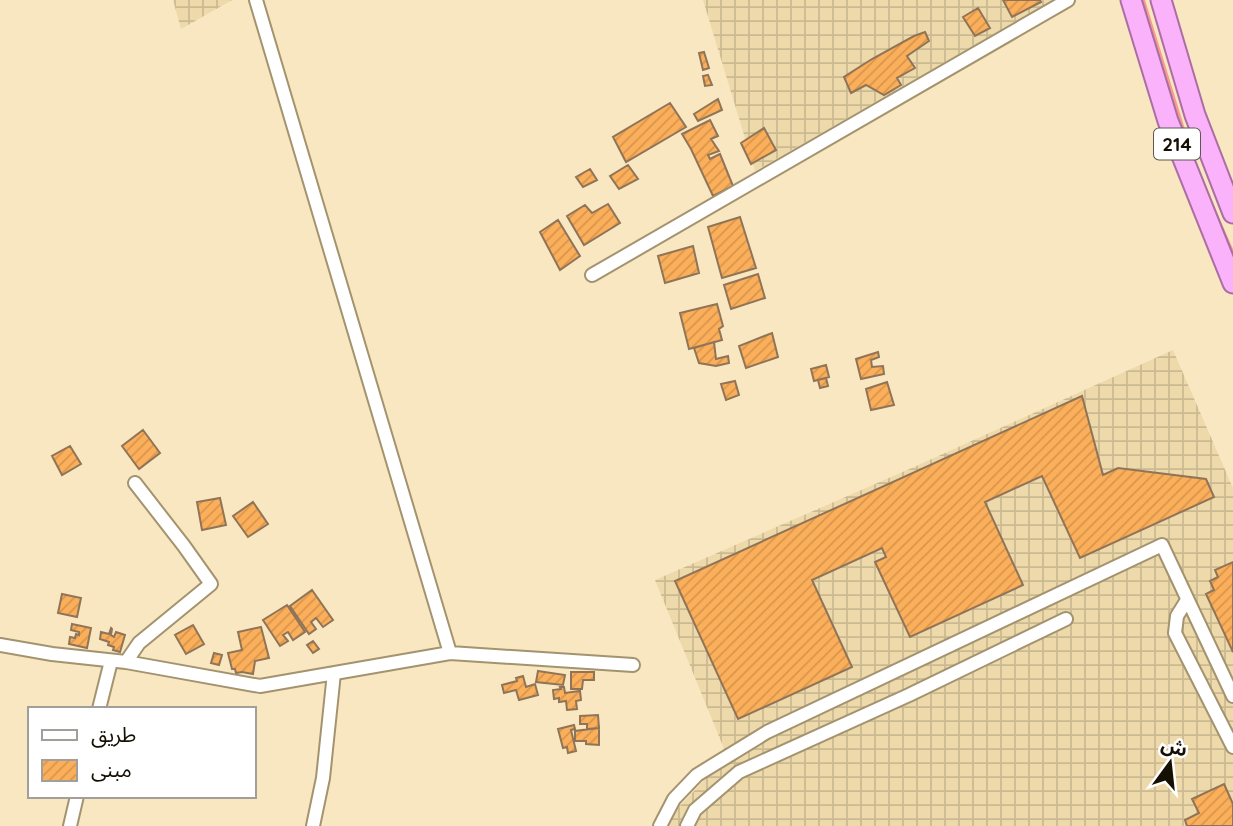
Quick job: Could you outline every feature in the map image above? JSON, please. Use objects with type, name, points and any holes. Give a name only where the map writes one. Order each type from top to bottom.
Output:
[{"type":"highway","name":"214","points":[[1131,0],[1168,121],[1233,283]]},
{"type":"highway","name":"214","points":[[1161,0],[1195,115],[1233,213]]},
{"type":"street","points":[[256,0],[450,653]]},
{"type":"street","points":[[592,275],[1069,0]]},
{"type":"street","points":[[127,662],[139,643],[211,584],[135,483]]},
{"type":"street","points":[[660,826],[674,799],[697,775],[767,732],[1163,545],[1233,696]]},
{"type":"street","points":[[1187,600],[1177,616],[1175,633],[1233,747]]},
{"type":"street","points":[[687,826],[695,810],[739,772],[909,695],[1066,619]]},
{"type":"street","points":[[0,645],[127,662],[260,686],[450,653],[633,665]]},
{"type":"street","points":[[100,707],[111,661]]},
{"type":"street","points":[[313,826],[323,779],[334,673]]},
{"type":"street","points":[[70,826],[77,798]]},
{"type":"shaded area","points":[[173,0],[232,0],[181,29]]},
{"type":"shaded area","points":[[703,0],[1053,0],[755,171]]},
{"type":"shaded area","points":[[1138,0],[1145,0],[1197,168],[1233,249],[1233,266],[1190,164]]},
{"type":"shaded area","points":[[1173,350],[1233,488],[1233,826],[661,826],[727,756],[655,580]]},
{"type":"building","points":[[1003,0],[1040,0],[1041,2],[1012,17]]},
{"type":"building","points":[[978,8],[990,28],[975,36],[963,17]]},
{"type":"building","points":[[925,32],[929,41],[907,56],[915,68],[897,78],[901,85],[884,95],[866,85],[851,93],[844,77],[872,59]]},
{"type":"building","points":[[704,52],[709,68],[703,70],[699,53]]},
{"type":"building","points":[[708,75],[712,85],[705,86],[703,76]]},
{"type":"building","points":[[718,99],[722,110],[698,121],[694,114]]},
{"type":"building","points":[[670,103],[686,127],[626,162],[613,137]]},
{"type":"building","points":[[710,120],[718,136],[711,139],[719,151],[708,155],[710,159],[720,154],[733,186],[713,196],[682,134]]},
{"type":"building","points":[[764,128],[776,150],[751,164],[741,143]]},
{"type":"building","points":[[628,165],[638,179],[619,189],[610,176]]},
{"type":"building","points":[[590,169],[597,180],[583,187],[576,177]]},
{"type":"building","points":[[608,204],[620,223],[584,245],[567,216],[585,205],[592,213]]},
{"type":"building","points":[[740,217],[756,268],[722,278],[708,227]]},
{"type":"building","points":[[558,220],[580,256],[560,270],[540,232]]},
{"type":"building","points":[[693,246],[699,273],[665,283],[658,256]]},
{"type":"building","points":[[758,274],[765,298],[731,309],[724,285]]},
{"type":"building","points":[[717,304],[723,326],[719,329],[722,340],[689,349],[680,313]]},
{"type":"building","points":[[772,333],[778,357],[746,368],[739,346]]},
{"type":"building","points":[[714,342],[716,359],[728,356],[729,363],[716,366],[699,363],[694,348]]},
{"type":"building","points":[[878,352],[879,357],[871,360],[872,367],[883,366],[884,374],[861,379],[856,359]]},
{"type":"building","points":[[826,365],[829,377],[814,381],[811,369]]},
{"type":"building","points":[[826,378],[828,386],[820,388],[818,380]]},
{"type":"building","points":[[735,381],[739,395],[726,400],[721,384]]},
{"type":"building","points":[[887,382],[894,405],[871,410],[866,389]]},
{"type":"building","points":[[1082,396],[1103,475],[1118,468],[1206,479],[1214,497],[1080,558],[1042,476],[985,502],[1023,585],[910,637],[875,562],[886,557],[882,548],[812,580],[852,667],[738,719],[675,581]]},
{"type":"building","points":[[143,430],[160,453],[139,469],[122,446]]},
{"type":"building","points":[[70,446],[81,464],[62,475],[52,456]]},
{"type":"building","points":[[220,498],[226,525],[202,530],[197,502]]},
{"type":"building","points":[[253,502],[268,524],[248,537],[233,516]]},
{"type":"building","points":[[1233,562],[1233,652],[1206,594],[1214,590],[1210,581],[1218,577],[1215,570]]},
{"type":"building","points":[[312,590],[333,620],[323,627],[316,618],[311,622],[316,629],[309,634],[290,606]]},
{"type":"building","points":[[62,594],[81,598],[77,617],[58,613]]},
{"type":"building","points":[[287,605],[305,632],[293,640],[288,632],[283,635],[288,641],[280,646],[263,620]]},
{"type":"building","points":[[72,624],[91,628],[87,648],[69,644],[70,637],[79,635],[79,632],[71,630]]},
{"type":"building","points":[[193,625],[204,644],[186,654],[175,635]]},
{"type":"building","points":[[261,627],[269,658],[255,661],[253,674],[236,673],[235,669],[232,669],[228,653],[242,650],[238,632]]},
{"type":"building","points":[[111,628],[111,635],[114,637],[116,632],[125,635],[120,652],[113,650],[114,647],[108,645],[109,642],[100,639],[101,632],[109,634]]},
{"type":"building","points":[[313,641],[319,649],[313,653],[307,645]]},
{"type":"building","points":[[214,653],[222,655],[219,665],[211,663]]},
{"type":"building","points":[[538,671],[565,675],[563,685],[536,682]]},
{"type":"building","points":[[571,672],[594,672],[594,680],[583,680],[582,689],[571,689]]},
{"type":"building","points":[[523,676],[526,687],[535,684],[538,695],[519,700],[516,690],[504,693],[502,685],[517,681],[516,678]]},
{"type":"building","points":[[560,687],[564,687],[565,693],[580,691],[581,700],[576,701],[577,709],[567,710],[566,701],[559,702],[559,698],[554,699],[553,690],[561,689]]},
{"type":"building","points":[[598,715],[599,728],[587,729],[587,724],[580,724],[580,716]]},
{"type":"building","points":[[574,725],[575,729],[571,730],[576,751],[568,753],[567,747],[563,748],[558,729]]},
{"type":"building","points":[[599,728],[599,745],[575,741],[575,731]]},
{"type":"building","points":[[1224,784],[1233,804],[1233,826],[1187,826],[1185,820],[1199,813],[1192,799]]}]
